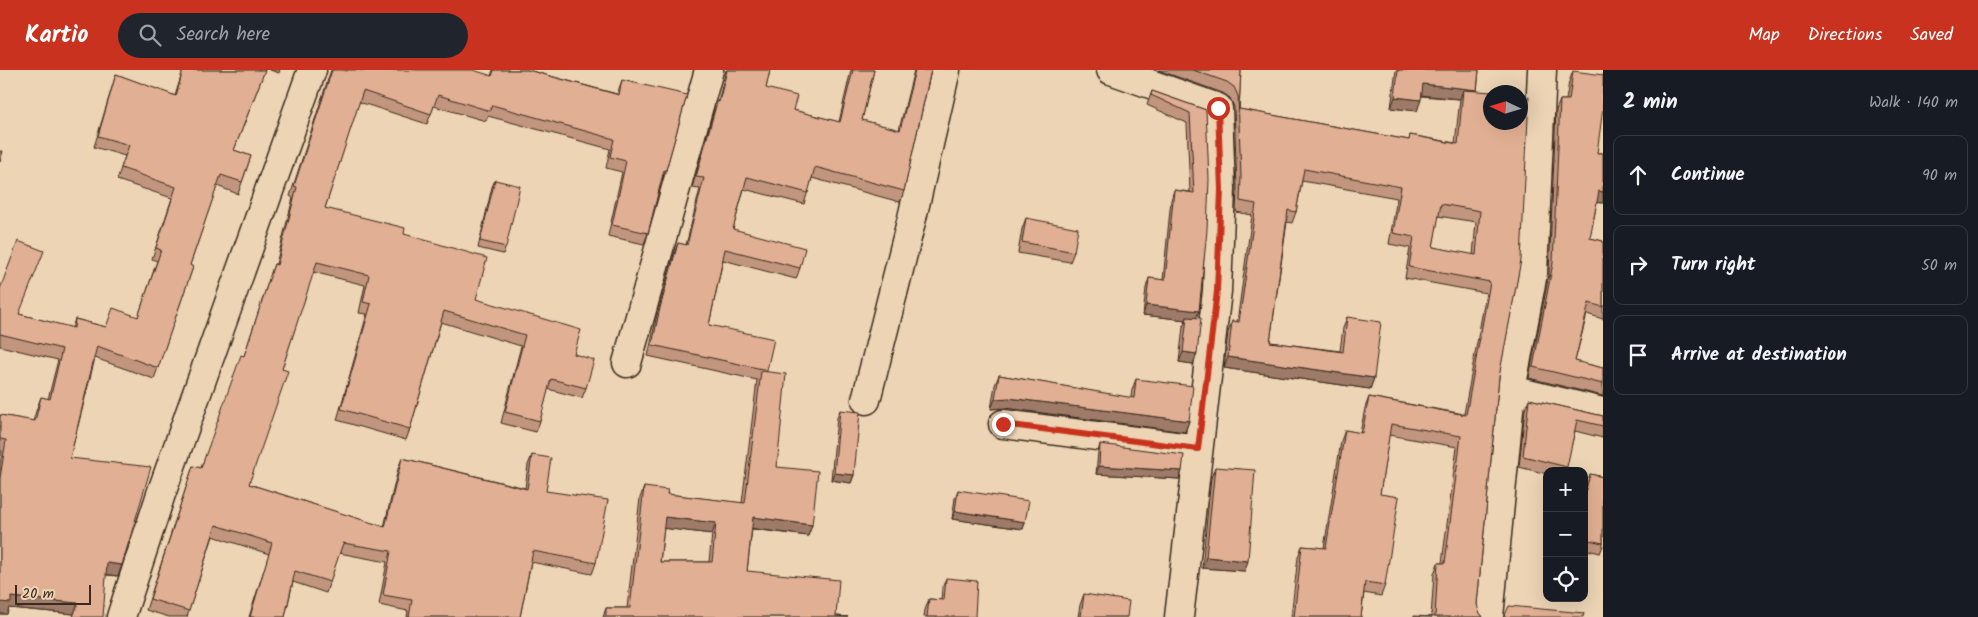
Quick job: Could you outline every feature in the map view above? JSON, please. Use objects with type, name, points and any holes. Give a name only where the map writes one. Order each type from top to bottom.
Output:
[{"type":"street","points":[[121,617],[161,494],[312,70]]},
{"type":"street","points":[[627,363],[709,70]]},
{"type":"street","points":[[866,400],[912,218],[946,70]]},
{"type":"street","points":[[1111,70],[1218,108],[1221,190],[1217,291],[1179,617]]},
{"type":"street","points":[[1489,617],[1510,390],[1533,273],[1542,70]]},
{"type":"street","points":[[1510,390],[1603,412]]},
{"type":"street","points":[[1003,424],[1198,449]]},
{"type":"building","points":[[183,70],[265,70],[234,150],[251,156],[242,182],[221,175],[190,265],[193,267],[158,368],[97,346],[70,458],[151,467],[122,565],[107,563],[103,617],[73,617],[78,603],[11,597],[11,603],[0,602],[0,478],[6,440],[0,439],[0,415],[35,421],[41,397],[50,399],[62,349],[0,334],[0,289],[18,241],[44,251],[19,314],[74,328],[75,319],[106,327],[113,308],[138,317],[161,250],[156,248],[176,187],[121,168],[129,145],[98,136],[116,74],[176,96]]},
{"type":"building","points":[[332,70],[473,70],[492,76],[494,70],[528,70],[619,95],[622,80],[687,95],[666,170],[664,170],[648,233],[612,225],[626,161],[610,157],[614,139],[492,105],[490,111],[438,95],[431,114],[363,91],[325,208],[405,228],[404,234],[487,258],[476,299],[581,330],[574,354],[594,360],[586,388],[551,379],[540,421],[505,412],[525,335],[444,311],[410,429],[341,409],[371,304],[363,302],[369,275],[317,262],[282,369],[288,371],[249,484],[385,527],[402,458],[527,489],[532,455],[551,458],[546,491],[608,500],[596,563],[533,551],[520,617],[409,617],[412,600],[383,595],[391,551],[343,543],[330,582],[295,571],[285,617],[250,617],[272,543],[216,525],[189,611],[150,599],[193,466],[201,468],[241,355],[244,356],[274,264],[277,265],[297,187],[294,186]]},
{"type":"building","points":[[727,70],[770,70],[766,88],[797,96],[793,110],[840,122],[853,70],[874,70],[862,120],[900,130],[915,70],[931,70],[904,191],[815,167],[808,193],[747,177],[733,229],[805,248],[800,268],[725,249],[709,325],[774,339],[767,370],[652,345],[678,243],[687,245],[704,178],[696,177]]},
{"type":"building","points":[[1193,70],[1241,70],[1239,109],[1409,140],[1410,135],[1458,144],[1463,90],[1483,91],[1483,130],[1527,130],[1521,260],[1499,377],[1477,604],[1479,612],[1483,617],[1435,617],[1438,563],[1445,563],[1461,436],[1391,424],[1380,494],[1399,497],[1385,585],[1365,582],[1361,617],[1294,617],[1302,546],[1326,548],[1345,430],[1362,433],[1369,397],[1466,415],[1490,282],[1409,267],[1414,237],[1393,233],[1401,187],[1304,169],[1296,212],[1288,210],[1270,342],[1343,352],[1347,317],[1381,322],[1374,378],[1228,357],[1232,321],[1239,322],[1256,204],[1240,201],[1238,96],[1234,87],[1227,82]],"holes":[[[1441,204],[1480,211],[1476,255],[1433,247]]]},
{"type":"building","points":[[1398,70],[1479,70],[1477,90],[1423,84],[1421,100],[1395,97]]},
{"type":"building","points":[[1573,71],[1603,75],[1603,108],[1597,153],[1603,153],[1603,192],[1599,191],[1590,238],[1603,241],[1603,307],[1589,303],[1575,361],[1603,368],[1603,384],[1533,367],[1553,263],[1560,100],[1569,100]]},
{"type":"building","points":[[1152,91],[1206,110],[1209,179],[1207,230],[1199,311],[1146,305],[1149,278],[1165,280],[1174,190],[1194,193],[1190,113],[1151,95]]},
{"type":"building","points":[[0,151],[3,151],[0,162]]},
{"type":"building","points":[[495,180],[520,186],[506,247],[480,241]]},
{"type":"building","points":[[1026,218],[1078,228],[1074,252],[1022,242]]},
{"type":"building","points":[[1187,317],[1201,318],[1197,354],[1183,352]]},
{"type":"building","points":[[761,371],[786,374],[777,467],[818,471],[812,525],[753,517],[747,571],[839,580],[836,616],[848,617],[606,617],[606,608],[630,608],[644,487],[668,490],[667,494],[745,503]],"holes":[[[665,517],[716,523],[712,562],[660,562]]]},
{"type":"building","points":[[999,375],[1134,398],[1136,379],[1193,386],[1189,421],[1009,398],[995,399]]},
{"type":"building","points":[[1529,399],[1603,416],[1603,426],[1577,420],[1567,467],[1523,456]]},
{"type":"building","points":[[840,410],[860,412],[854,475],[834,473]]},
{"type":"building","points":[[1100,444],[1184,455],[1182,471],[1099,466]]},
{"type":"building","points":[[1215,467],[1255,470],[1248,561],[1206,557]]},
{"type":"building","points":[[1590,474],[1603,477],[1603,543],[1588,540],[1588,482]]},
{"type":"building","points":[[958,490],[1029,501],[1025,522],[955,511]]},
{"type":"building","points":[[946,578],[977,581],[975,617],[927,617],[929,599],[944,600]]},
{"type":"building","points":[[1084,594],[1129,601],[1127,617],[1081,617]]},
{"type":"building","points":[[1509,606],[1584,613],[1583,617],[1503,617]]},
{"type":"route","points":[[1003,424],[1198,449],[1217,291],[1221,190],[1218,108]]}]
